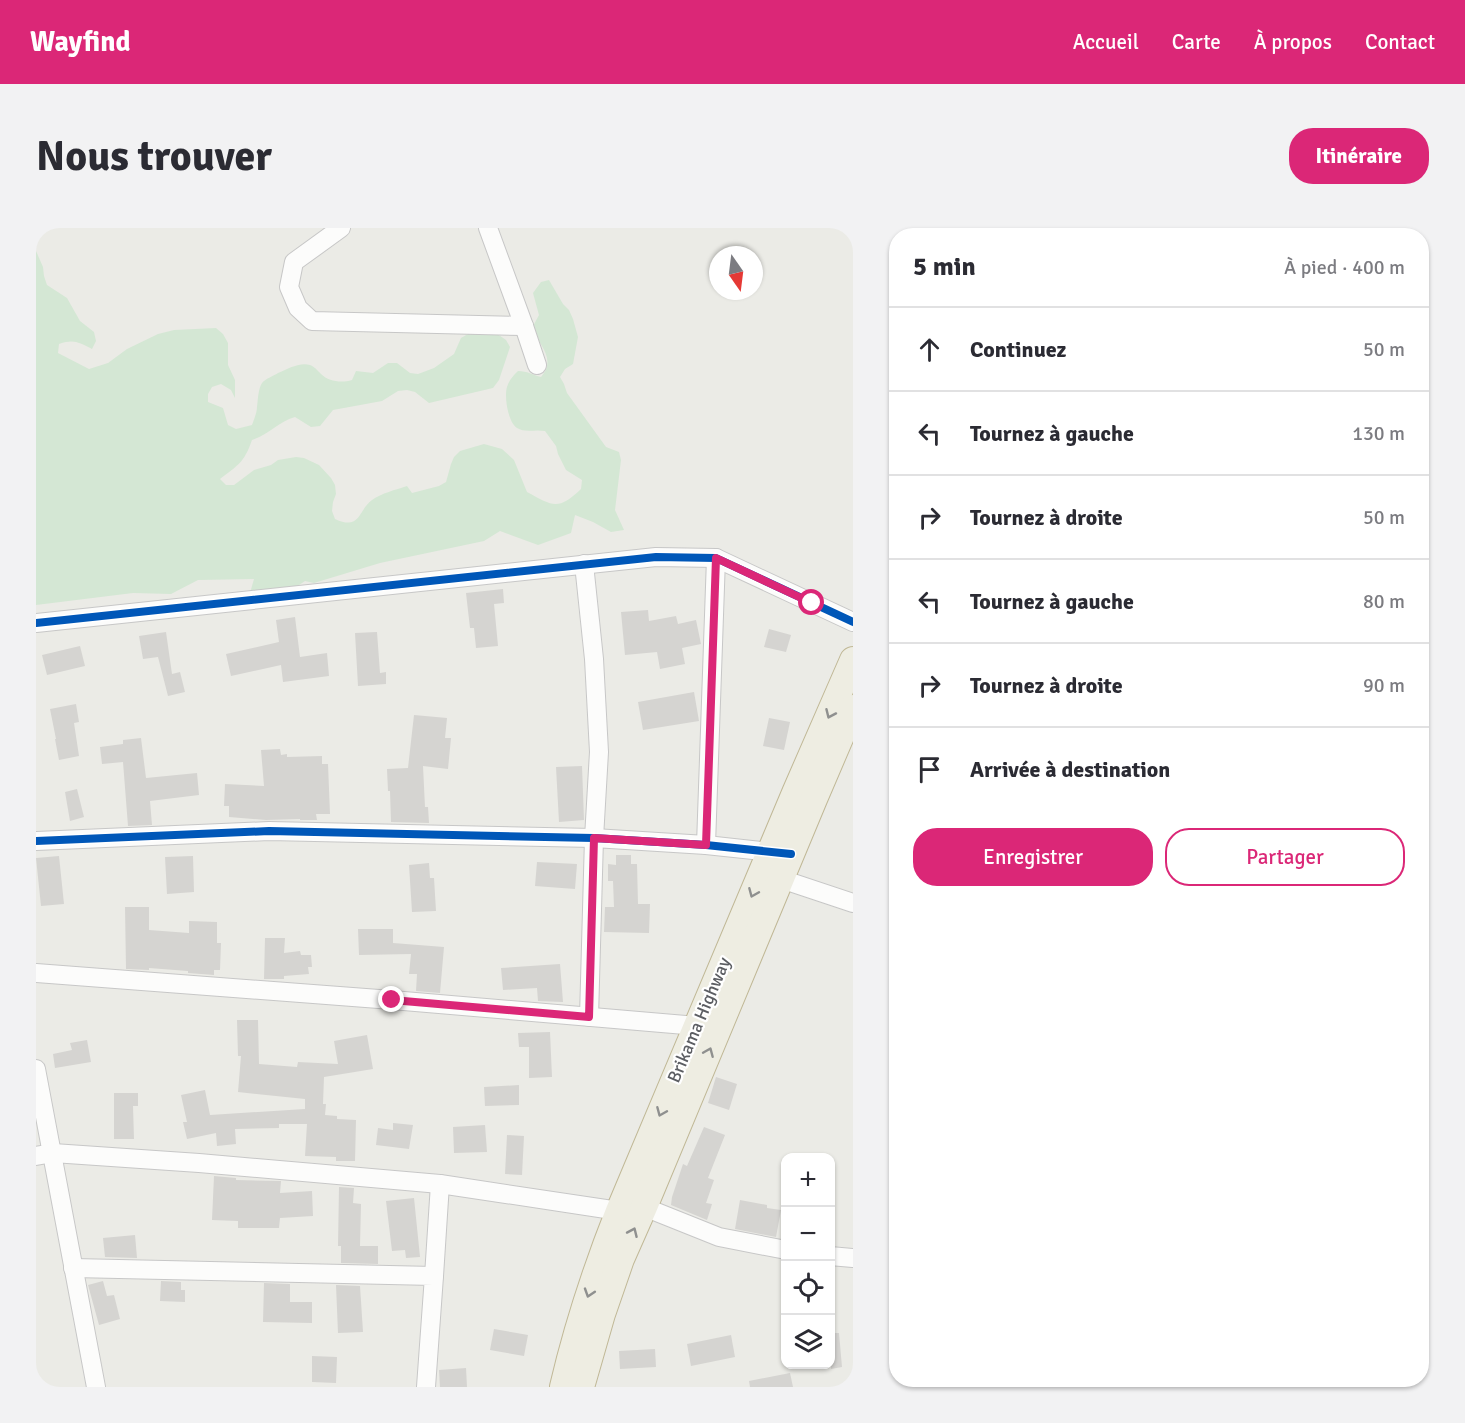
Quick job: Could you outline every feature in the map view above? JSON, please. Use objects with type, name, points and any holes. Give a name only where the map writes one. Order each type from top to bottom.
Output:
[{"type":"highway","name":"Brikama Highway","points":[[563,1387],[595,1274],[619,1211],[697,1026],[781,853],[853,660]]},
{"type":"highway","name":"Brikama Highway","points":[[804,796],[853,708]]},
{"type":"highway","name":"Brikama Highway","points":[[581,1387],[621,1259],[781,879],[781,853]]},
{"type":"street","points":[[341,228],[294,262],[289,287],[298,308],[312,321],[524,326]]},
{"type":"street","points":[[488,228],[537,365]]},
{"type":"street","points":[[36,623],[656,557],[716,558],[853,622]]},
{"type":"street","points":[[706,845],[716,558]]},
{"type":"street","points":[[584,564],[594,658],[599,752],[589,1017]]},
{"type":"street","points":[[36,842],[269,831],[594,838],[706,845],[781,853]]},
{"type":"street","points":[[781,879],[853,903]]},
{"type":"street","points":[[36,973],[697,1026]]},
{"type":"street","points":[[36,1069],[44,1154],[73,1268],[96,1387]]},
{"type":"street","points":[[44,1154],[199,1163],[440,1184],[619,1211]]},
{"type":"street","points":[[426,1387],[440,1184]]},
{"type":"street","points":[[644,1207],[719,1237],[781,1249]]},
{"type":"street","points":[[835,1256],[853,1258]]},
{"type":"street","points":[[73,1268],[434,1276]]},
{"type":"green space","points":[[36,251],[47,285],[67,298],[80,321],[94,332],[96,341],[92,349],[76,342],[59,344],[58,353],[89,369],[108,363],[127,349],[158,334],[174,330],[216,328],[223,334],[228,343],[228,365],[235,380],[235,398],[231,390],[221,384],[212,387],[208,394],[208,402],[223,408],[228,425],[236,429],[252,425],[262,383],[294,366],[310,365],[328,379],[340,382],[352,380],[356,371],[373,373],[388,363],[397,363],[410,373],[418,374],[434,368],[454,354],[461,338],[468,334],[484,330],[493,331],[506,340],[510,347],[499,380],[493,388],[429,403],[415,392],[398,391],[382,401],[333,410],[320,426],[311,427],[295,417],[252,440],[240,463],[220,479],[226,485],[234,485],[254,470],[271,465],[278,460],[304,458],[319,465],[331,478],[336,494],[332,511],[335,519],[343,522],[354,521],[367,504],[384,494],[407,486],[412,493],[439,486],[446,482],[454,457],[460,451],[484,444],[502,449],[514,460],[527,492],[543,501],[561,503],[567,501],[581,489],[582,480],[566,470],[556,446],[545,431],[517,428],[511,420],[506,403],[508,385],[518,371],[541,377],[545,370],[547,358],[532,328],[539,315],[533,293],[541,282],[549,280],[569,310],[578,337],[573,364],[565,369],[560,377],[567,393],[606,447],[619,452],[621,460],[615,510],[624,530],[611,532],[575,515],[571,533],[538,545],[500,531],[484,541],[380,563],[314,583],[305,581],[290,591],[250,593],[254,579],[198,580],[171,594],[133,593],[36,605]]},
{"type":"building","points":[[503,589],[504,603],[494,604],[498,646],[476,648],[474,628],[470,628],[466,593]]},
{"type":"building","points":[[648,610],[649,621],[676,616],[678,624],[696,620],[701,644],[682,648],[685,664],[660,669],[657,652],[625,655],[621,612]]},
{"type":"building","points":[[295,617],[300,657],[327,653],[329,676],[283,682],[281,665],[231,676],[226,654],[279,642],[276,620]]},
{"type":"building","points":[[769,629],[791,635],[786,652],[764,647]]},
{"type":"building","points":[[166,632],[172,674],[180,672],[185,692],[168,696],[158,657],[143,659],[139,636]]},
{"type":"building","points":[[377,632],[380,673],[386,672],[386,684],[358,686],[355,633]]},
{"type":"building","points":[[80,646],[85,666],[47,675],[42,655]]},
{"type":"building","points":[[694,692],[699,721],[643,730],[638,702]]},
{"type":"building","points":[[76,704],[79,722],[74,723],[79,756],[59,760],[50,709]]},
{"type":"building","points":[[414,715],[447,718],[445,738],[451,738],[448,769],[423,766],[425,807],[428,807],[429,823],[391,822],[387,769],[408,768]]},
{"type":"building","points":[[769,718],[790,722],[784,750],[763,746]]},
{"type":"building","points":[[141,738],[146,778],[197,773],[199,795],[150,801],[152,825],[128,826],[123,762],[102,764],[100,747],[123,744],[123,740]]},
{"type":"building","points":[[280,749],[281,755],[287,754],[287,757],[322,756],[322,764],[328,764],[330,814],[316,814],[317,820],[229,817],[229,806],[224,806],[225,784],[264,786],[261,750]]},
{"type":"building","points":[[582,766],[584,820],[559,822],[556,767]]},
{"type":"building","points":[[77,789],[84,817],[70,821],[65,792]]},
{"type":"building","points":[[616,855],[631,855],[631,864],[637,864],[638,904],[650,904],[649,933],[604,932],[605,907],[614,907],[613,881],[608,881],[608,864],[616,865]]},
{"type":"building","points":[[59,856],[64,904],[41,906],[36,858]]},
{"type":"building","points":[[193,856],[194,892],[167,894],[165,857]]},
{"type":"building","points":[[537,862],[577,864],[575,889],[535,886]]},
{"type":"building","points":[[429,863],[430,878],[434,878],[436,911],[412,912],[409,865]]},
{"type":"building","points":[[125,907],[149,907],[149,930],[189,933],[189,921],[217,922],[217,943],[221,943],[220,970],[214,970],[214,975],[149,968],[149,970],[126,969]]},
{"type":"building","points":[[358,929],[393,929],[393,943],[444,947],[440,993],[416,991],[417,974],[409,974],[411,954],[359,955]]},
{"type":"building","points":[[265,938],[285,938],[284,953],[300,951],[301,955],[311,955],[312,967],[308,967],[309,974],[284,976],[284,979],[264,979]]},
{"type":"building","points":[[560,964],[563,1002],[538,1001],[537,988],[503,990],[501,968]]},
{"type":"building","points":[[237,1020],[258,1020],[259,1064],[297,1067],[298,1062],[338,1064],[334,1041],[367,1035],[373,1069],[324,1077],[325,1115],[337,1116],[337,1119],[356,1120],[355,1161],[336,1161],[336,1157],[305,1156],[307,1124],[279,1124],[279,1128],[235,1129],[236,1144],[217,1146],[216,1133],[187,1139],[183,1122],[187,1122],[181,1095],[205,1090],[210,1115],[305,1109],[305,1099],[238,1092],[241,1056],[238,1056]]},
{"type":"building","points":[[550,1032],[552,1077],[529,1078],[529,1047],[519,1047],[518,1033]]},
{"type":"building","points":[[87,1040],[91,1062],[55,1068],[53,1054],[72,1050],[70,1043]]},
{"type":"building","points":[[716,1077],[737,1084],[729,1110],[708,1103]]},
{"type":"building","points":[[519,1085],[519,1105],[485,1106],[484,1087]]},
{"type":"building","points":[[114,1093],[138,1093],[138,1106],[133,1106],[134,1139],[114,1139]]},
{"type":"building","points":[[393,1123],[413,1125],[409,1149],[376,1145],[378,1128],[393,1130]]},
{"type":"building","points":[[485,1125],[487,1152],[454,1153],[453,1127]]},
{"type":"building","points":[[704,1127],[725,1135],[708,1178],[714,1180],[706,1203],[712,1204],[707,1220],[671,1205],[683,1164],[687,1166]]},
{"type":"building","points":[[507,1135],[524,1136],[522,1175],[505,1174]]},
{"type":"building","points":[[214,1176],[236,1178],[236,1180],[281,1181],[280,1193],[312,1191],[313,1216],[280,1218],[279,1228],[238,1228],[238,1221],[212,1220]]},
{"type":"building","points":[[339,1187],[354,1188],[353,1203],[361,1204],[360,1246],[378,1246],[378,1264],[341,1263],[341,1246],[338,1246]]},
{"type":"building","points":[[414,1198],[420,1257],[406,1258],[405,1250],[392,1251],[386,1201]]},
{"type":"building","points":[[740,1200],[781,1210],[776,1237],[735,1229]]},
{"type":"building","points":[[135,1235],[137,1258],[105,1257],[103,1238]]},
{"type":"building","points":[[103,1281],[107,1296],[114,1295],[120,1319],[99,1325],[88,1285]]},
{"type":"building","points":[[161,1281],[181,1282],[181,1290],[185,1290],[185,1302],[160,1301]]},
{"type":"building","points":[[264,1283],[290,1284],[290,1302],[312,1302],[312,1323],[263,1322]]},
{"type":"building","points":[[336,1285],[360,1286],[363,1332],[338,1333]]},
{"type":"building","points":[[494,1329],[528,1335],[524,1356],[490,1350]]},
{"type":"building","points":[[835,1333],[839,1333],[842,1367],[835,1368]]},
{"type":"building","points":[[731,1335],[735,1357],[691,1366],[687,1344]]},
{"type":"building","points":[[655,1349],[656,1367],[620,1369],[619,1351]]},
{"type":"building","points":[[312,1356],[337,1357],[336,1383],[312,1382]]},
{"type":"building","points":[[466,1368],[467,1387],[440,1387],[439,1370]]},
{"type":"building","points":[[790,1373],[793,1387],[750,1387],[749,1381]]},
{"type":"cycle path","points":[[36,623],[656,557],[716,558],[853,622]]},
{"type":"cycle path","points":[[36,841],[269,831],[594,838],[706,845],[791,854]]},
{"type":"route","points":[[392,1000],[589,1017],[594,838],[706,845],[716,558],[812,603]]}]
